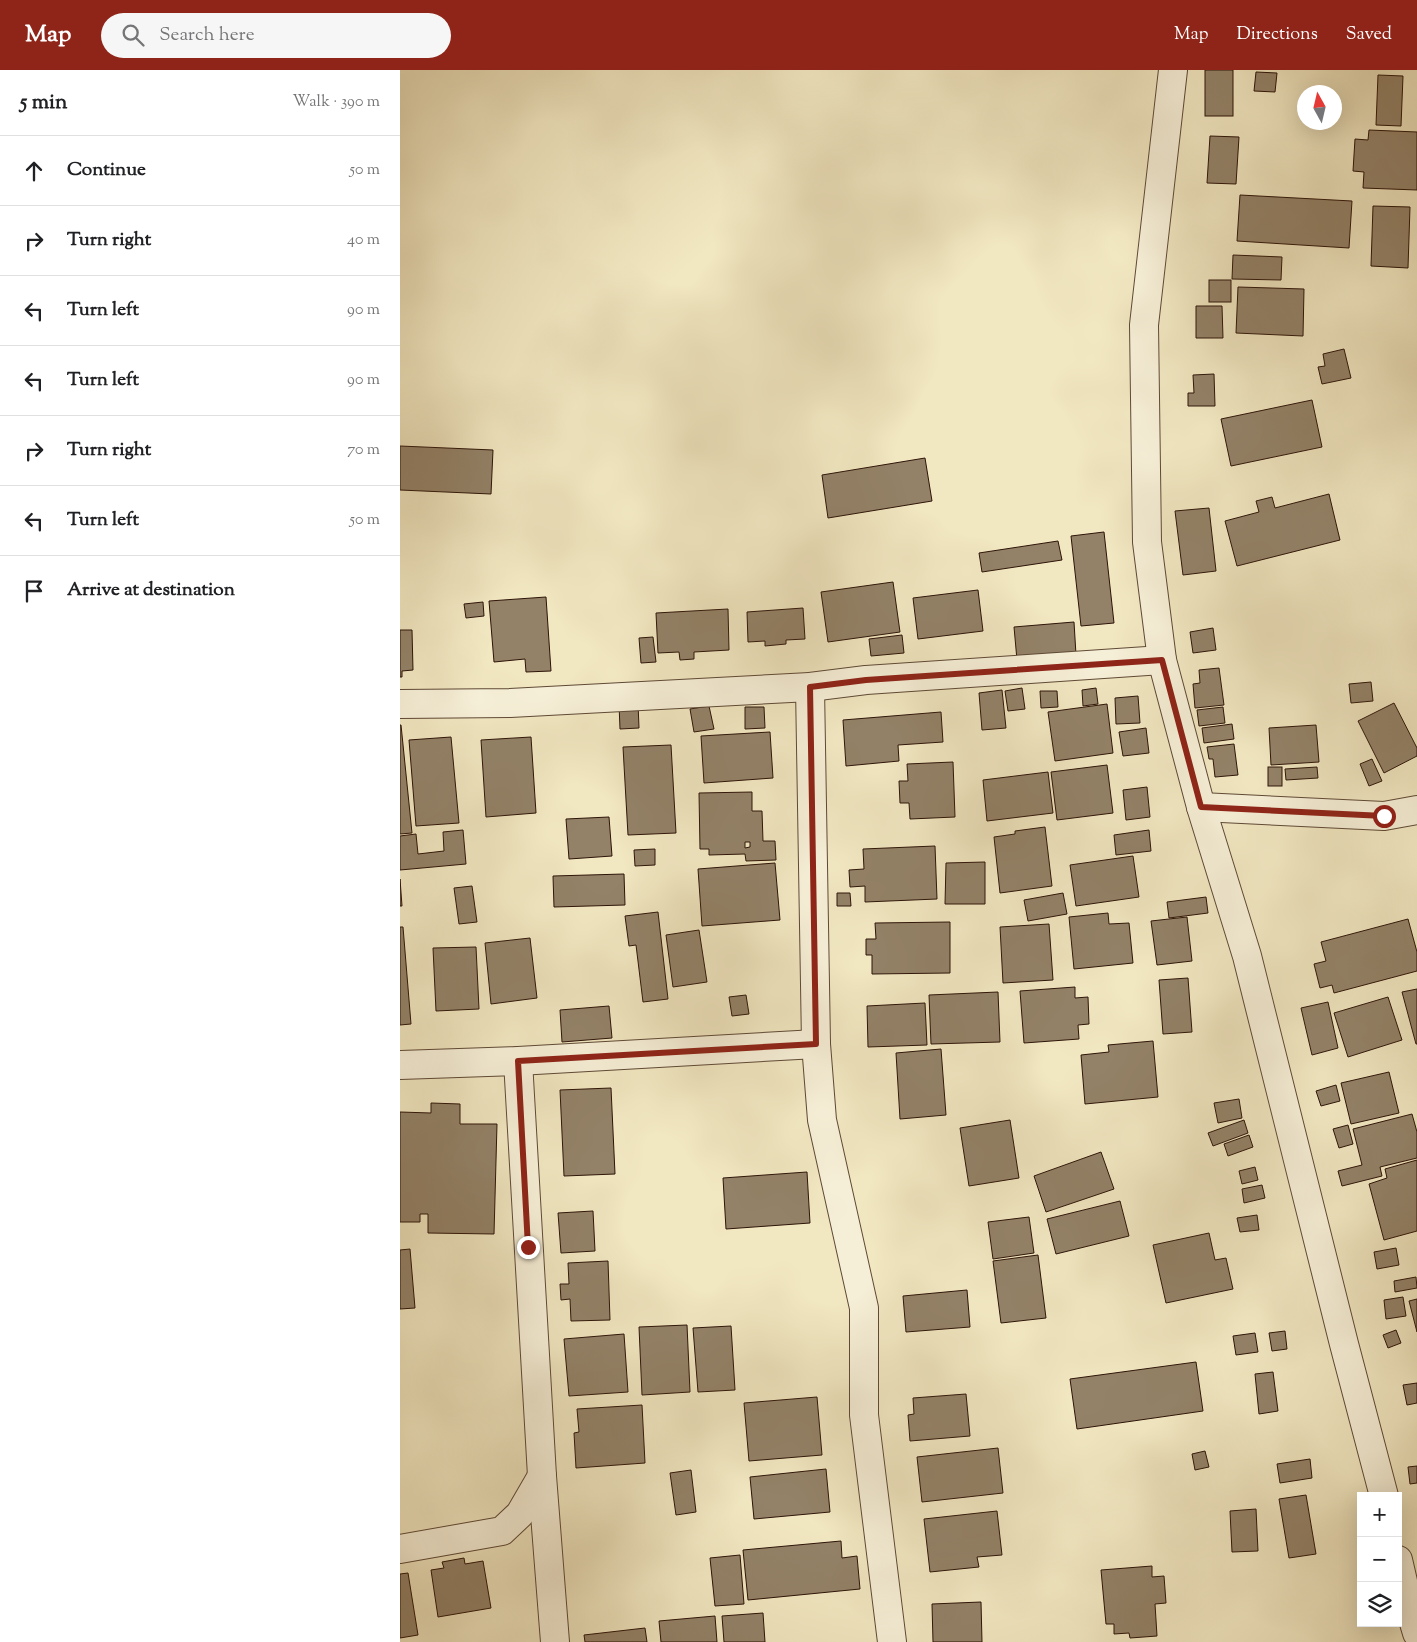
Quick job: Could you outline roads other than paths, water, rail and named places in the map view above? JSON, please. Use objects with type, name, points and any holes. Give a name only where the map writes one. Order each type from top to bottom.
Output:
[{"type":"street","points":[[1173,70],[1144,325],[1148,542],[1162,660],[1201,807],[1246,956],[1383,1492]]},
{"type":"street","points":[[400,704],[510,704],[810,687],[866,680],[1162,660]]},
{"type":"street","points":[[810,687],[816,1044],[822,1120],[864,1308],[864,1415],[892,1642]]},
{"type":"street","points":[[1201,807],[1384,816],[1417,810]]},
{"type":"street","points":[[400,1065],[518,1061],[816,1044]]},
{"type":"street","points":[[518,1061],[542,1476],[555,1642]]},
{"type":"street","points":[[400,1549],[502,1531],[520,1514],[542,1476]]},
{"type":"street","points":[[1402,1577],[1417,1633]]}]
